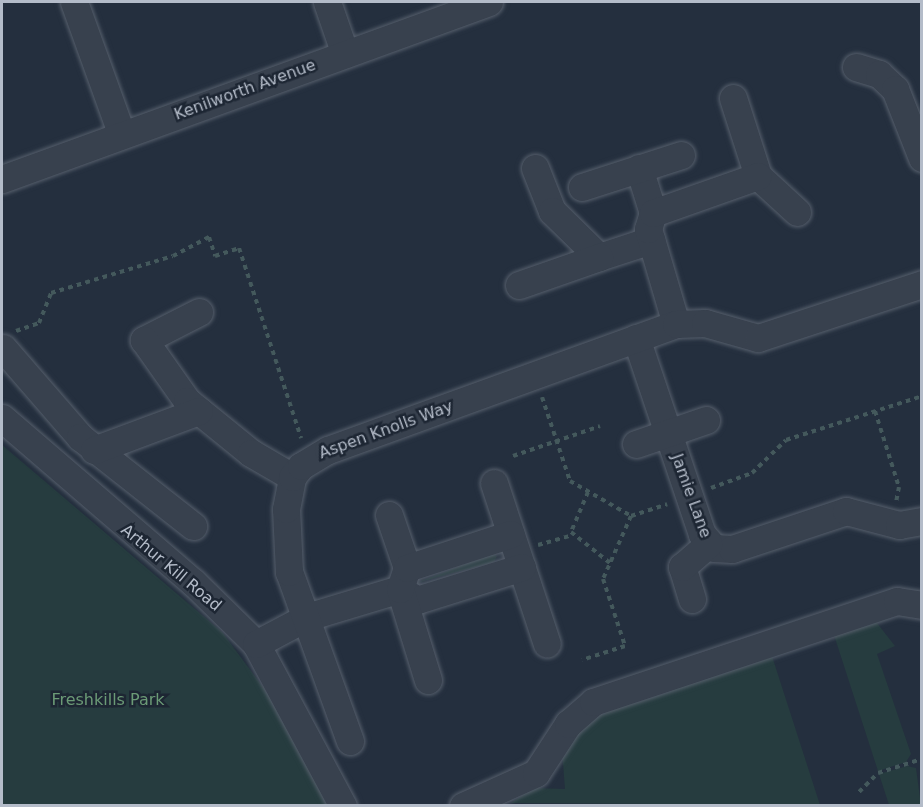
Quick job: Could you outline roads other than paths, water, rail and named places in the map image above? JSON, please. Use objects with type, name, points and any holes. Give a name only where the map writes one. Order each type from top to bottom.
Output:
[{"type":"street","points":[[74,2],[122,135]]},
{"type":"street","points":[[327,2],[345,54]]},
{"type":"street","name":"Kenilworth Avenue","points":[[2,179],[489,2]]},
{"type":"street","points":[[856,68],[879,74],[913,102],[921,158]]},
{"type":"street","points":[[733,98],[758,176],[797,212]]},
{"type":"street","points":[[582,188],[681,155]]},
{"type":"street","points":[[535,168],[552,211],[599,257]]},
{"type":"street","points":[[639,168],[653,213],[651,240],[676,324]]},
{"type":"street","points":[[653,213],[758,176]]},
{"type":"street","points":[[519,285],[651,240]]},
{"type":"street","name":"Aspen Knolls Way","points":[[292,477],[328,450],[676,324],[705,323],[758,338],[921,284]]},
{"type":"street","points":[[200,312],[144,340],[199,411],[251,453],[292,477],[285,547],[350,741]]},
{"type":"street","name":"Jamie Lane","points":[[636,338],[708,543],[732,549],[846,512],[899,525],[921,521]]},
{"type":"street","points":[[3,348],[94,450],[194,526]]},
{"type":"street","points":[[94,450],[199,411]]},
{"type":"street","name":"Arthur Kill Road","points":[[2,418],[194,583],[256,644],[343,806]]},
{"type":"street","points":[[636,444],[706,420]]},
{"type":"street","points":[[494,483],[520,550],[547,644]]},
{"type":"street","points":[[389,515],[428,680]]},
{"type":"street","points":[[692,599],[681,567],[708,543]]},
{"type":"street","points":[[404,578],[417,600],[520,550]]},
{"type":"street","points":[[256,644],[307,617],[404,578]]},
{"type":"street","points":[[463,806],[536,773],[568,724],[593,702],[889,603],[921,605]]},
{"type":"park label","name":"Freshkills Park","points":[[108,700]]}]
